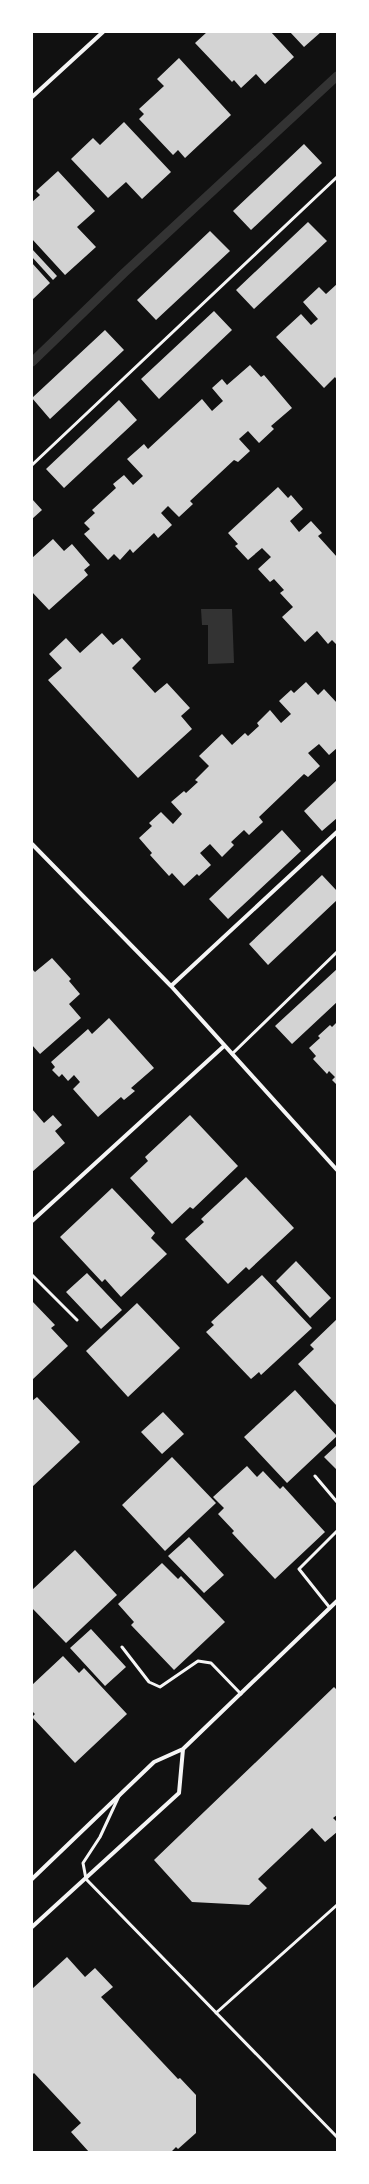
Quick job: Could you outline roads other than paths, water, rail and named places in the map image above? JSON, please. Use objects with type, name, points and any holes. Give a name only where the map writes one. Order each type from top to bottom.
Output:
[{"type":"street","points":[[32,97],[103,32]]},
{"type":"street","points":[[171,986],[337,832]]},
{"type":"street","points":[[32,844],[171,986],[337,1170]]},
{"type":"street","points":[[32,1222],[224,1046]]},
{"type":"street","points":[[32,1879],[154,1762],[183,1750],[337,1601]]},
{"type":"street","points":[[32,1926],[86,1879],[179,1793],[183,1750]]},
{"type":"lane","points":[[32,465],[337,177]]},
{"type":"lane","points":[[232,1054],[337,952]]},
{"type":"lane","points":[[32,1275],[77,1320]]},
{"type":"lane","points":[[315,1476],[337,1502]]},
{"type":"lane","points":[[330,1608],[299,1569],[337,1531]]},
{"type":"lane","points":[[122,1647],[149,1682],[160,1688],[198,1661],[210,1663],[241,1694]]},
{"type":"lane","points":[[120,1794],[100,1837],[83,1862],[86,1879],[337,2137]]},
{"type":"lane","points":[[216,2013],[337,1905]]},
{"type":"waterway","points":[[32,362],[124,273],[337,76]]}]
